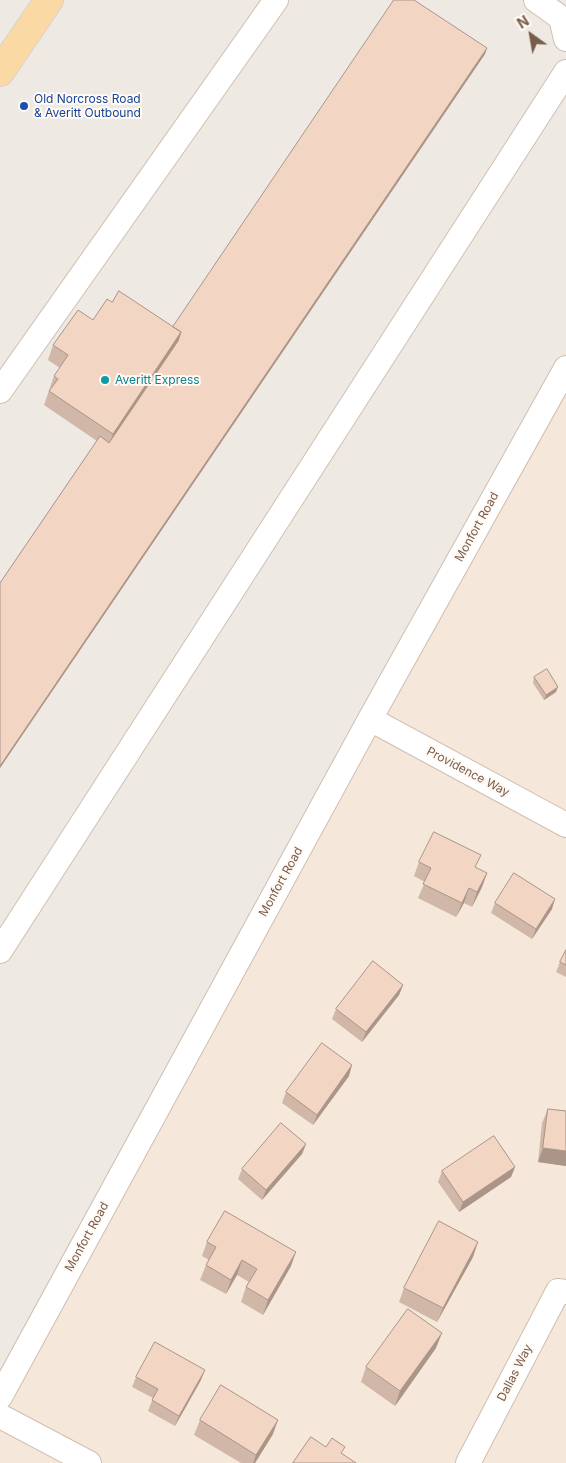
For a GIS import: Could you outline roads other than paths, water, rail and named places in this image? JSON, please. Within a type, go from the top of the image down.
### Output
[{"type":"main road","points":[[0,72],[49,0]]},
{"type":"street","points":[[0,391],[276,0]]},
{"type":"street","points":[[536,0],[561,18],[566,39]]},
{"type":"street","points":[[0,951],[566,72]]},
{"type":"street","name":"Monfort Road","points":[[0,1397],[370,719],[565,371]]},
{"type":"street","name":"Providence Way","points":[[370,719],[566,824]]},
{"type":"street","name":"Dallas Way","points":[[468,1463],[558,1290],[566,1292]]},
{"type":"street","points":[[0,1416],[89,1463]]},
{"type":"place","name":"Old Norcross Road & Averitt Outbound","points":[[24,106]]},
{"type":"place","name":"Averitt Express","points":[[105,380]]}]
